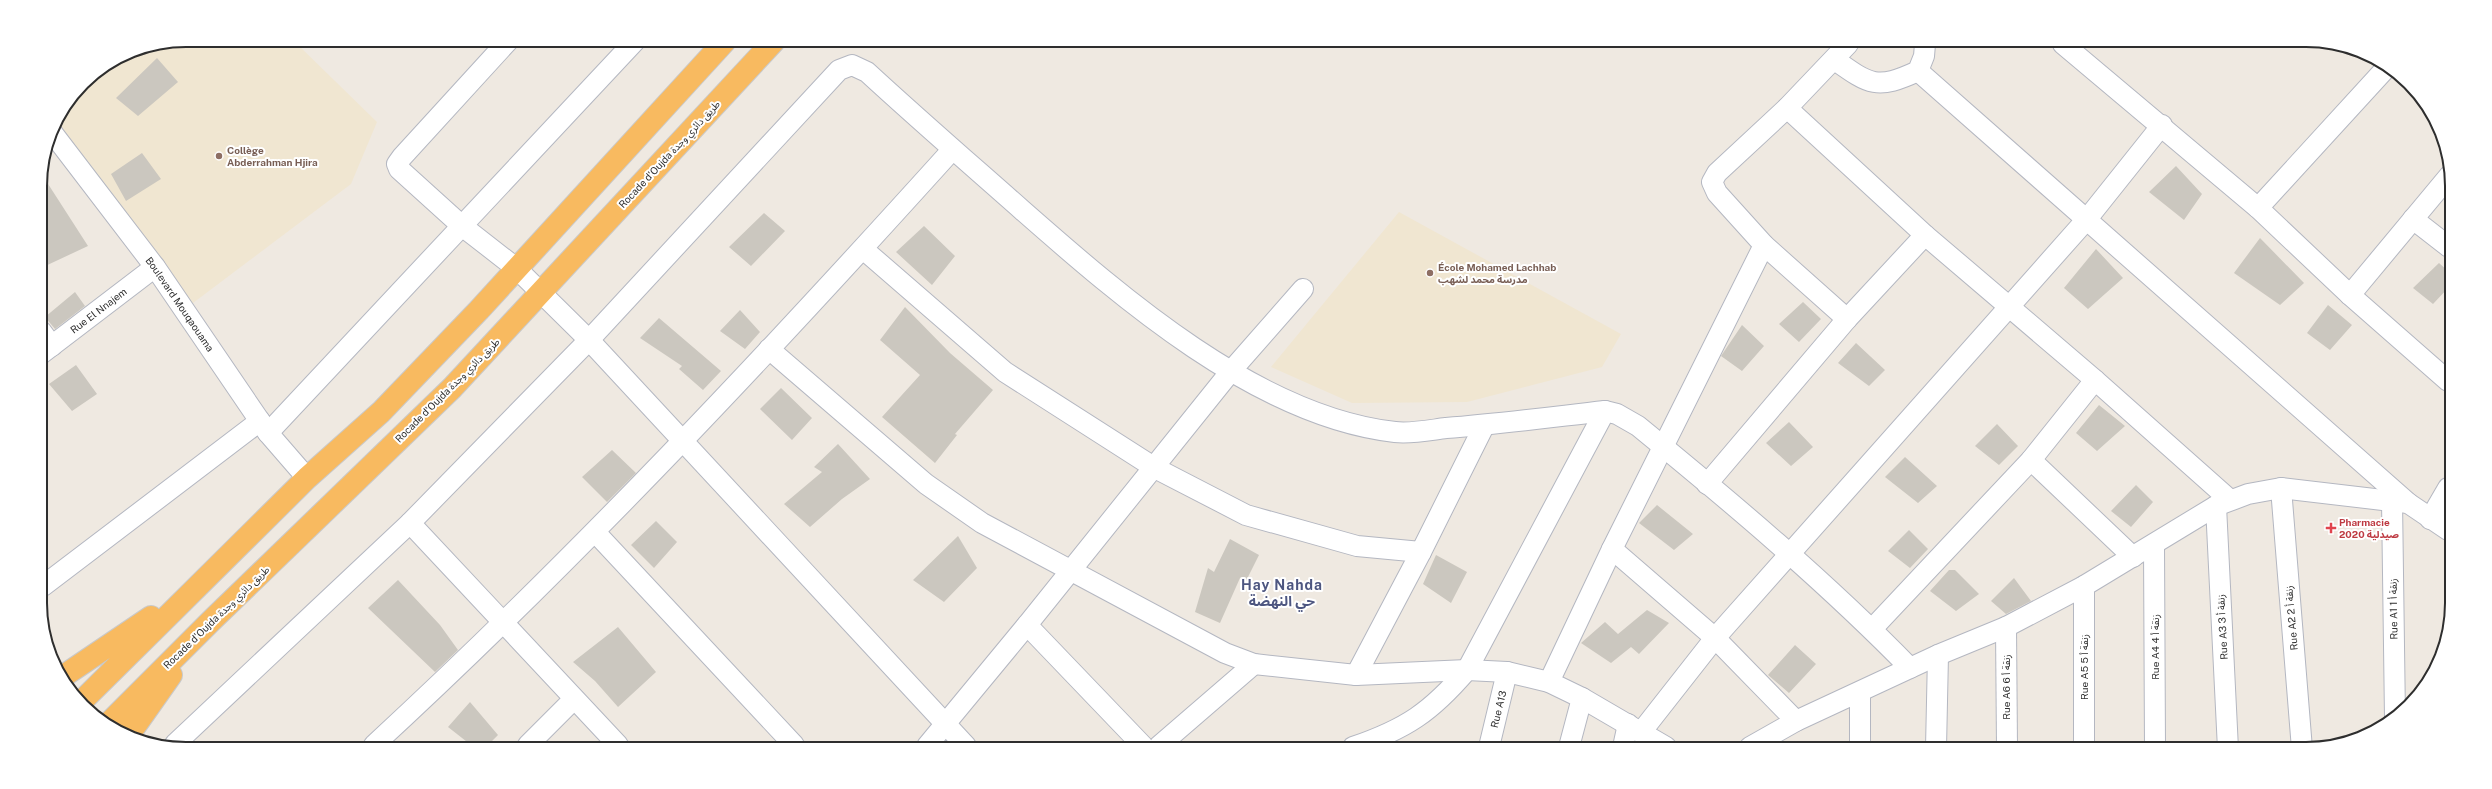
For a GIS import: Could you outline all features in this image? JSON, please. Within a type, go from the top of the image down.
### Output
[{"type":"highway","points":[[85,698],[192,590],[307,478],[381,412],[719,47]]},
{"type":"highway","name":"Rocade d'Oujda طريق دائري وجدة","points":[[112,720],[211,621],[452,388],[768,47]]},
{"type":"highway","points":[[67,674],[192,590]]},
{"type":"highway","points":[[132,731],[211,621]]},
{"type":"street","points":[[503,47],[397,164],[408,177],[462,226],[516,268],[589,340],[962,742]]},
{"type":"street","points":[[47,582],[264,427],[462,226],[630,47]]},
{"type":"street","points":[[1846,47],[1835,60],[1787,108],[1717,173],[1712,182],[1717,193],[1764,245],[1847,319]]},
{"type":"street","points":[[1835,60],[1864,80],[1882,84],[1896,81],[1918,71],[1924,56],[1925,47]]},
{"type":"street","points":[[2074,48],[2258,208],[2350,295],[2445,378]]},
{"type":"street","points":[[178,742],[410,523],[589,340],[839,70],[852,65],[867,72],[952,150],[1124,298],[1231,371],[1282,398],[1341,421],[1397,432],[1484,426],[1605,411],[1617,414],[1638,426],[1707,484],[1872,629],[1910,668]]},
{"type":"street","points":[[1918,71],[2087,219],[2400,502],[2445,528]]},
{"type":"street","points":[[2258,208],[2383,71]]},
{"type":"street","points":[[1787,108],[1925,235],[2095,380],[2223,503]]},
{"type":"street","points":[[1638,742],[1650,738],[1715,638],[1790,556],[2087,219],[2162,125]]},
{"type":"street","name":"Boulevard Mouqaouama","points":[[56,137],[155,267],[264,427],[307,478]]},
{"type":"street","points":[[377,742],[595,532],[683,441],[863,249],[952,150]]},
{"type":"street","points":[[2350,295],[2445,181]]},
{"type":"street","points":[[2413,219],[2445,244]]},
{"type":"street","points":[[1707,484],[1847,319],[1925,235]]},
{"type":"street","points":[[1549,682],[1612,549],[1764,245]]},
{"type":"street","points":[[863,249],[1005,372],[1154,468],[1246,515],[1357,546],[1421,552]]},
{"type":"street","name":"Rue El Nnajem","points":[[47,342],[155,267]]},
{"type":"street","points":[[930,742],[1027,626],[1231,371],[1303,288]]},
{"type":"street","points":[[769,349],[926,484],[982,523],[1202,642],[1254,664],[1356,675],[1467,670],[1507,672],[1549,682],[1582,698],[1650,738]]},
{"type":"street","points":[[1872,629],[2031,460],[2095,380]]},
{"type":"street","points":[[1388,741],[1429,709],[1467,670],[1605,411]]},
{"type":"street","points":[[1356,675],[1421,552],[1484,426]]},
{"type":"street","points":[[2031,460],[2133,557]]},
{"type":"street","points":[[1778,740],[1796,722],[1938,655],[2006,627],[2084,586],[2154,546],[2223,503],[2281,488],[2400,502]]},
{"type":"street","name":"Rue A2 زنقة أ 2","points":[[2281,488],[2301,742]]},
{"type":"street","points":[[2430,520],[2445,493]]},
{"type":"street","name":"Rue A1 زنقة أ 1","points":[[2395,710],[2400,502]]},
{"type":"street","name":"Rue A3 زنقة أ 3","points":[[2223,503],[2228,742]]},
{"type":"street","points":[[410,523],[502,623],[615,742]]},
{"type":"street","points":[[595,532],[790,742]]},
{"type":"street","name":"Rue A4 زنقة أ 4","points":[[2154,546],[2155,742]]},
{"type":"street","points":[[1612,549],[1715,638],[1796,722]]},
{"type":"street","name":"Rue A5 زنقة أ 5","points":[[2084,586],[2084,742]]},
{"type":"street","points":[[1027,626],[1139,742]]},
{"type":"street","name":"Rue A6 زنقة أ 6","points":[[2006,627],[2007,742]]},
{"type":"street","points":[[1936,742],[1938,655]]},
{"type":"street","points":[[1163,742],[1254,664]]},
{"type":"street","name":"Rue A13","points":[[1490,742],[1507,672]]},
{"type":"street","points":[[1860,693],[1860,742]]},
{"type":"street","points":[[1570,742],[1582,698]]},
{"type":"street","points":[[531,742],[574,699]]},
{"type":"shaded area","name":"Collège Abderrahman Hjira","points":[[177,47],[300,47],[377,122],[351,184],[189,306],[58,133],[70,109],[81,94],[94,81],[109,70],[133,58],[150,52]]},
{"type":"shaded area","name":"École Mohamed Lachhab مدرسة محمد لشهب","points":[[1399,212],[1621,334],[1602,367],[1467,402],[1352,403],[1271,367]]},
{"type":"building","points":[[157,58],[178,82],[138,116],[116,98]]},
{"type":"building","points":[[142,153],[161,179],[126,201],[111,174]]},
{"type":"building","points":[[2176,166],[2202,194],[2184,220],[2149,192]]},
{"type":"building","points":[[47,182],[88,246],[47,265]]},
{"type":"building","points":[[764,213],[785,231],[751,266],[729,247]]},
{"type":"building","points":[[924,226],[955,256],[932,285],[896,252]]},
{"type":"building","points":[[2260,238],[2304,283],[2280,305],[2234,273]]},
{"type":"building","points":[[2096,249],[2123,278],[2088,309],[2064,288]]},
{"type":"building","points":[[2439,263],[2445,268],[2445,291],[2433,304],[2413,288]]},
{"type":"building","points":[[75,292],[85,306],[55,329],[47,319],[47,315]]},
{"type":"building","points":[[1803,302],[1821,319],[1799,342],[1779,324]]},
{"type":"building","points":[[2328,305],[2352,325],[2330,350],[2307,333]]},
{"type":"building","points":[[905,307],[950,353],[993,390],[955,434],[957,435],[935,463],[882,417],[920,375],[880,340]]},
{"type":"building","points":[[740,310],[760,332],[745,349],[720,331]]},
{"type":"building","points":[[659,318],[721,371],[703,390],[679,369],[682,366],[640,338]]},
{"type":"building","points":[[1742,325],[1764,346],[1742,371],[1721,356]]},
{"type":"building","points":[[1856,343],[1885,370],[1869,386],[1838,363]]},
{"type":"building","points":[[76,365],[97,394],[72,411],[49,384]]},
{"type":"building","points":[[781,388],[812,418],[792,440],[760,409]]},
{"type":"building","points":[[2099,405],[2125,426],[2097,451],[2076,433]]},
{"type":"building","points":[[1789,422],[1813,447],[1791,466],[1766,443]]},
{"type":"building","points":[[1997,424],[2018,446],[1999,465],[1975,446]]},
{"type":"building","points":[[838,444],[870,479],[842,499],[810,527],[784,504],[822,472],[814,467]]},
{"type":"building","points":[[612,450],[636,473],[607,502],[582,477]]},
{"type":"building","points":[[1905,457],[1937,486],[1918,503],[1885,477]]},
{"type":"building","points":[[2136,485],[2153,502],[2131,527],[2111,511]]},
{"type":"building","points":[[1657,505],[1693,534],[1674,550],[1639,523]]},
{"type":"building","points":[[656,521],[677,542],[654,568],[631,545]]},
{"type":"building","points":[[1909,530],[1928,549],[1910,568],[1888,551]]},
{"type":"building","points":[[958,536],[977,568],[944,602],[913,580]]},
{"type":"building","points":[[1230,539],[1259,555],[1246,581],[1240,578],[1220,623],[1195,612],[1208,568],[1214,572]]},
{"type":"building","points":[[1436,555],[1467,572],[1451,603],[1423,584]]},
{"type":"building","points":[[1949,570],[1955,570],[1979,594],[1956,611],[1930,591]]},
{"type":"building","points":[[2014,578],[2031,601],[2006,614],[1991,601]]},
{"type":"building","points":[[398,580],[440,625],[458,650],[435,672],[368,608]]},
{"type":"building","points":[[1647,610],[1669,623],[1639,654],[1631,647],[1611,663],[1581,643],[1605,622],[1618,634]]},
{"type":"building","points":[[618,627],[656,672],[618,707],[595,681],[573,662]]},
{"type":"building","points":[[1795,645],[1816,664],[1789,693],[1768,675]]},
{"type":"building","points":[[470,702],[498,735],[491,742],[467,742],[448,727]]},
{"type":"place","name":"Collège Abderrahman Hjira","points":[[219,156]]},
{"type":"place","name":"École Mohamed Lachhab مدرسة محمد لشهب","points":[[1430,273]]},
{"type":"place","name":"Pharmacie 2020 صيدلية","points":[[2331,528]]},
{"type":"district","name":"Hay Nahda حي النهضة","points":[[1282,594]]}]
